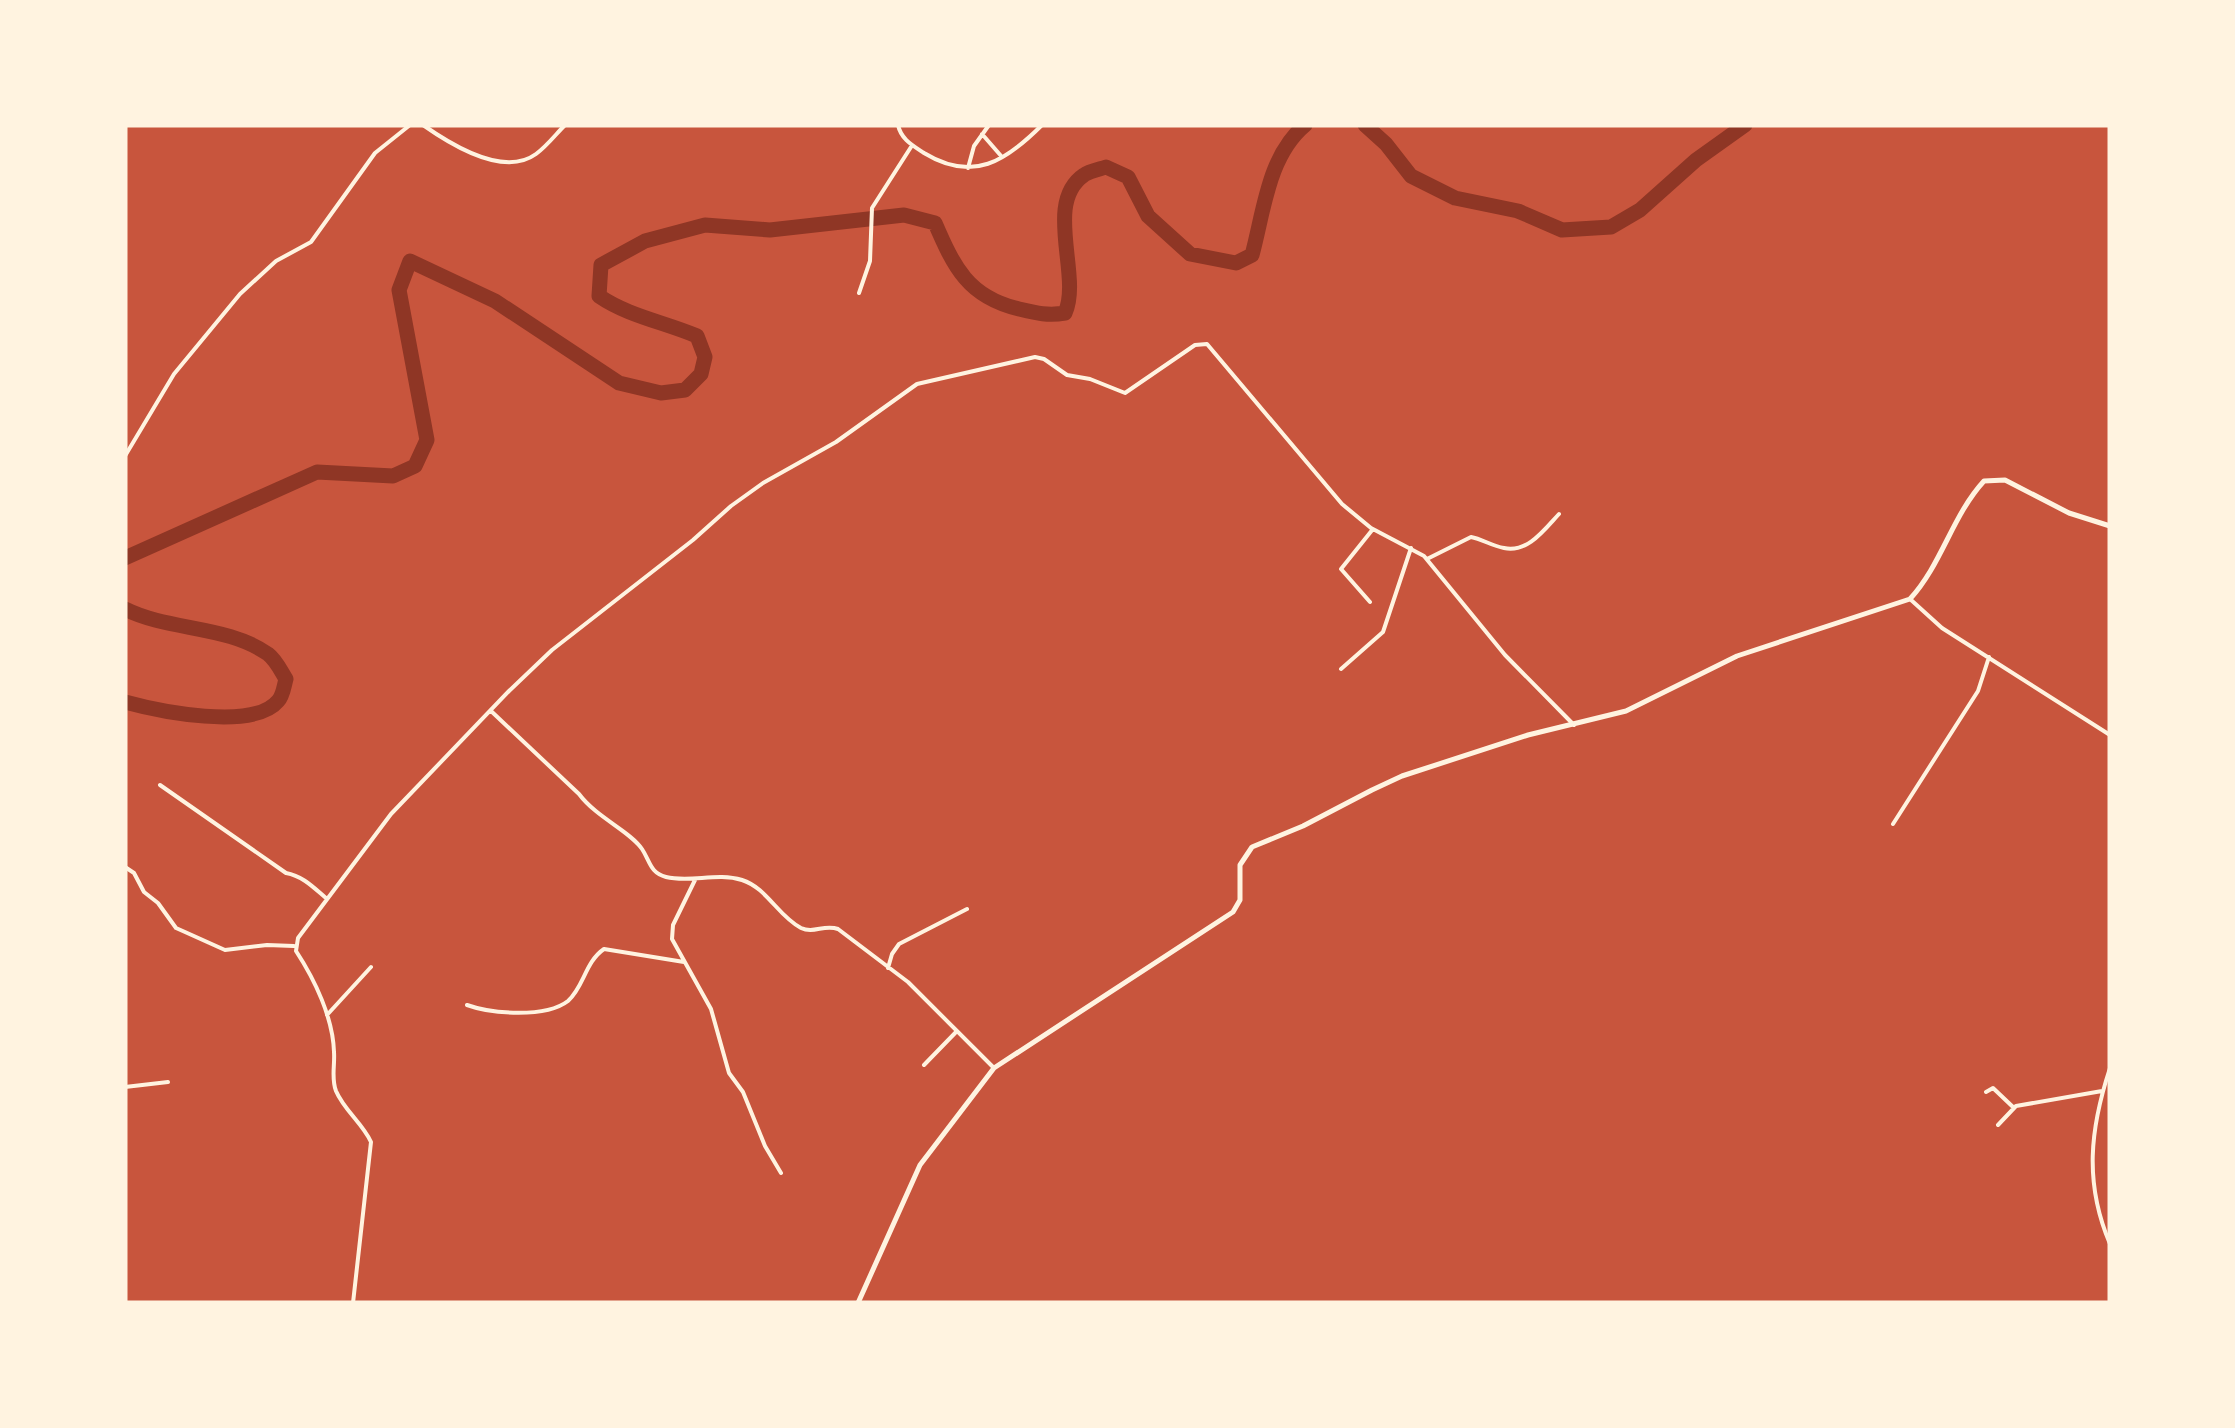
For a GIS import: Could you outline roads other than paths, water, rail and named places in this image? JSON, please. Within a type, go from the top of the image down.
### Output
[{"type":"street","points":[[125,456],[162,397],[240,294],[276,261],[311,242],[374,153],[410,125]]},
{"type":"street","points":[[424,125],[449,144],[471,154],[505,161],[536,154],[565,125]]},
{"type":"street","points":[[898,125],[912,145],[935,160],[968,168],[1002,158],[1042,125]]},
{"type":"street","points":[[968,168],[972,149],[988,125]]},
{"type":"street","points":[[982,134],[1002,158]]},
{"type":"street","points":[[859,293],[870,262],[871,216],[880,193],[912,145]]},
{"type":"street","points":[[295,946],[390,814],[552,650],[763,484],[836,442],[917,384],[1028,358],[1044,359],[1066,375],[1090,379],[1125,393],[1195,345],[1207,344],[1342,504],[1373,529],[1425,558],[1506,655],[1574,725]]},
{"type":"street","points":[[858,1303],[920,1165],[994,1068],[1234,912],[1240,900],[1240,865],[1252,847],[1402,776],[1528,735],[1626,712],[1737,656],[1910,599],[1925,583],[1961,511],[1984,481],[2005,480],[2068,513],[2110,526]]},
{"type":"street","points":[[1425,558],[1471,537],[1502,548],[1520,549],[1560,514]]},
{"type":"street","points":[[1370,602],[1340,569],[1373,529]]},
{"type":"street","points":[[1341,669],[1383,632],[1414,550]]},
{"type":"street","points":[[1910,599],[1942,628],[2110,735]]},
{"type":"street","points":[[1893,824],[1978,691],[1989,657]]},
{"type":"street","points":[[491,710],[579,794],[590,810],[635,842],[657,874],[724,876],[750,883],[802,928],[816,930],[827,926],[838,930],[908,982],[994,1068]]},
{"type":"street","points":[[160,785],[286,873],[311,885],[327,900]]},
{"type":"street","points":[[125,867],[134,873],[144,892],[158,902],[176,928],[225,950],[295,946]]},
{"type":"street","points":[[696,878],[672,940],[711,1009],[729,1073],[743,1092],[765,1146],[781,1173]]},
{"type":"street","points":[[888,968],[900,944],[966,908]]},
{"type":"street","points":[[295,946],[317,987],[326,1016],[334,1050],[337,1094],[372,1142],[354,1303]]},
{"type":"street","points":[[468,1005],[493,1013],[563,1003],[571,997],[592,959],[604,949],[684,962]]},
{"type":"street","points":[[326,1016],[371,967]]},
{"type":"street","points":[[924,1065],[957,1031]]},
{"type":"street","points":[[2110,1068],[2095,1127],[2092,1186],[2110,1244]]},
{"type":"street","points":[[125,1087],[168,1082]]},
{"type":"street","points":[[1986,1092],[1996,1090],[2014,1107]]},
{"type":"street","points":[[1998,1125],[2014,1107],[2102,1091]]},
{"type":"waterway","points":[[125,558],[317,472],[393,476],[415,466],[427,440],[399,290],[410,261],[495,301],[619,383],[661,393],[685,390],[701,374],[705,357],[697,336],[634,314],[599,296],[601,265],[645,241],[705,225],[770,230],[904,215],[935,223],[956,266],[987,297],[1031,312],[1065,313],[1069,298],[1066,203],[1072,187],[1084,175],[1106,167],[1128,177],[1148,216],[1190,254],[1236,263],[1252,255],[1275,168],[1305,125]]},
{"type":"waterway","points":[[1365,125],[1411,176],[1455,198],[1518,211],[1562,230],[1611,227],[1640,210],[1696,160],[1745,125]]},
{"type":"waterway","points":[[125,609],[252,645],[271,656],[286,679],[278,701],[266,710],[248,715],[205,716],[125,702]]}]
